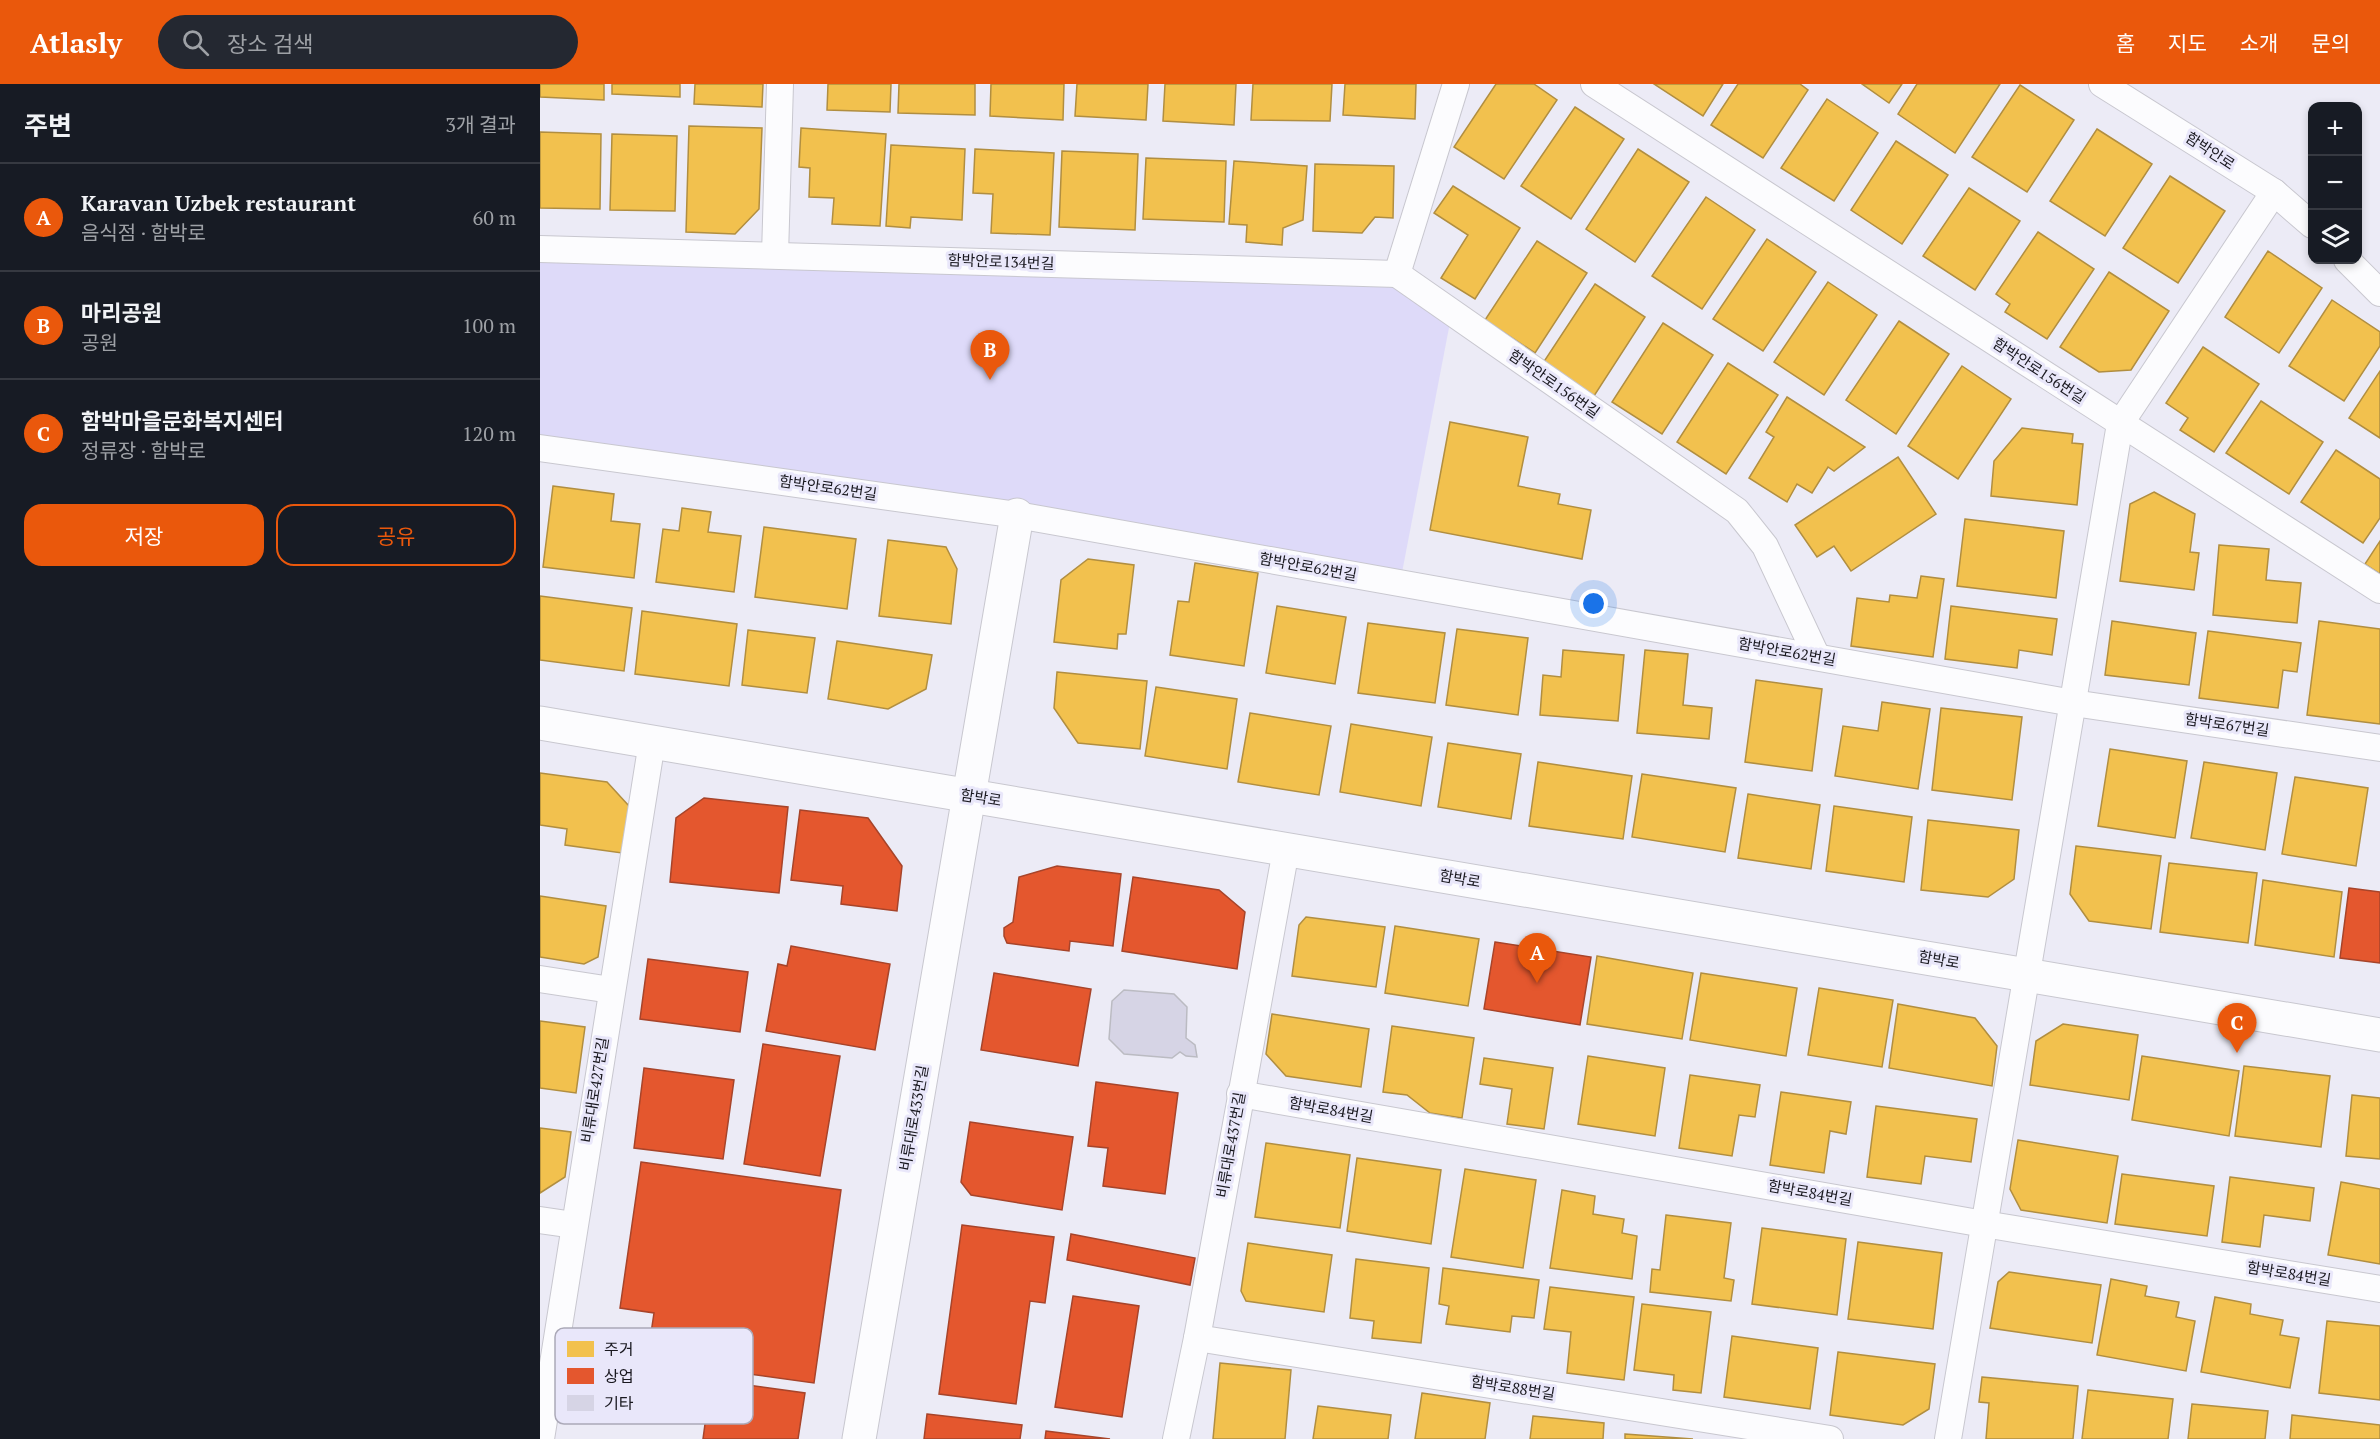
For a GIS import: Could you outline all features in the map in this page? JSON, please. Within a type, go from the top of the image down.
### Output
[{"type":"street","name":"비류대로433번길","points":[[859,1439],[1017,515]]},
{"type":"street","name":"함박로","points":[[540,723],[2380,1035]]},
{"type":"lane","points":[[540,249],[775,255],[780,84]]},
{"type":"lane","points":[[1397,274],[1456,84]]},
{"type":"lane","name":"함박안로156번길","points":[[1594,84],[2120,424]]},
{"type":"lane","name":"함박안로","points":[[2102,84],[2274,192],[2308,221]]},
{"type":"lane","points":[[1947,1439],[2120,424],[2274,192]]},
{"type":"lane","name":"함박안로134번길","points":[[775,255],[1397,274]]},
{"type":"lane","points":[[2351,264],[2380,292]]},
{"type":"lane","name":"함박안로156번길","points":[[1397,274],[1737,511],[1765,546],[1817,657]]},
{"type":"lane","points":[[2120,424],[2380,590]]},
{"type":"lane","name":"함박안로62번길","points":[[540,448],[1017,515],[2073,703]]},
{"type":"lane","name":"함박로67번길","points":[[2073,703],[2380,748]]},
{"type":"lane","name":"비류대로427번길","points":[[558,1328],[652,742]]},
{"type":"lane","name":"비류대로437번길","points":[[1176,1439],[1197,1338],[1286,850]]},
{"type":"lane","points":[[540,979],[611,990]]},
{"type":"lane","name":"함박로84번길","points":[[1240,1094],[1984,1224],[2380,1289]]},
{"type":"lane","points":[[540,1220],[574,1225]]},
{"type":"lane","name":"함박로88번길","points":[[1197,1338],[1830,1439]]},
{"type":"lane","name":"비류대로427번길","points":[[541,1439],[555,1348]]},
{"type":"shaded area","points":[[540,249],[1397,274],[1452,312],[1400,583],[540,448]]},
{"type":"building: 주거","points":[[540,84],[604,84],[604,100],[540,97]]},
{"type":"building: 주거","points":[[612,84],[680,84],[680,97],[612,94]]},
{"type":"building: 주거","points":[[695,84],[763,84],[762,107],[694,104]]},
{"type":"building: 주거","points":[[828,84],[891,84],[890,112],[827,110]]},
{"type":"building: 주거","points":[[899,84],[975,84],[975,115],[898,113]]},
{"type":"building: 주거","points":[[991,84],[1064,84],[1063,120],[990,116]]},
{"type":"building: 주거","points":[[1077,84],[1148,84],[1146,120],[1075,116]]},
{"type":"building: 주거","points":[[1165,84],[1236,84],[1234,125],[1163,121]]},
{"type":"building: 주거","points":[[1253,84],[1332,84],[1330,121],[1251,120]]},
{"type":"building: 주거","points":[[1345,84],[1416,84],[1415,119],[1343,115]]},
{"type":"building: 주거","points":[[1496,84],[1534,84],[1557,100],[1504,179],[1454,147]]},
{"type":"building: 주거","points":[[1654,84],[1723,84],[1703,116]]},
{"type":"building: 주거","points":[[1738,84],[1800,84],[1808,90],[1763,158],[1711,125]]},
{"type":"building: 주거","points":[[1862,84],[1902,84],[1889,103]]},
{"type":"building: 주거","points":[[1917,84],[2000,84],[1955,153],[1898,114]]},
{"type":"building: 주거","points":[[2020,85],[2074,120],[2027,192],[1972,157]]},
{"type":"building: 주거","points":[[1827,99],[1878,133],[1834,201],[1781,168]]},
{"type":"building: 주거","points":[[1575,107],[1624,139],[1571,219],[1521,186]]},
{"type":"building: 주거","points":[[689,126],[762,128],[759,209],[735,234],[686,232]]},
{"type":"building: 주거","points":[[801,128],[886,134],[880,226],[832,224],[834,198],[809,197],[810,168],[799,167]]},
{"type":"building: 주거","points":[[2097,129],[2152,164],[2105,236],[2050,201]]},
{"type":"building: 주거","points":[[540,132],[601,134],[600,209],[540,208]]},
{"type":"building: 주거","points":[[612,134],[677,136],[675,211],[610,210]]},
{"type":"building: 주거","points":[[1896,141],[1948,175],[1902,244],[1851,210]]},
{"type":"building: 주거","points":[[891,145],[965,149],[962,220],[911,217],[910,228],[886,226]]},
{"type":"building: 주거","points":[[975,149],[1054,153],[1050,235],[991,233],[993,194],[973,193]]},
{"type":"building: 주거","points":[[1638,149],[1689,182],[1635,262],[1586,229]]},
{"type":"building: 주거","points":[[1062,151],[1138,154],[1135,230],[1059,227]]},
{"type":"building: 주거","points":[[1146,158],[1226,161],[1224,222],[1143,219]]},
{"type":"building: 주거","points":[[1234,161],[1307,166],[1303,220],[1283,228],[1282,245],[1246,242],[1247,225],[1229,224]]},
{"type":"building: 주거","points":[[1315,164],[1394,166],[1393,218],[1375,217],[1362,233],[1313,231]]},
{"type":"building: 주거","points":[[2170,176],[2225,211],[2178,283],[2123,248]]},
{"type":"building: 주거","points":[[1453,186],[1520,228],[1475,299],[1441,278],[1468,235],[1434,213]]},
{"type":"building: 주거","points":[[1969,188],[2020,221],[1975,290],[1923,256]]},
{"type":"building: 주거","points":[[1706,197],[1755,230],[1702,309],[1652,276]]},
{"type":"building: 주거","points":[[2038,232],[2094,269],[2047,339],[2005,312],[2010,304],[1996,294]]},
{"type":"building: 주거","points":[[1767,239],[1816,272],[1763,351],[1713,319]]},
{"type":"building: 주거","points":[[1537,241],[1587,273],[1535,353],[1485,320]]},
{"type":"building: 주거","points":[[2268,251],[2322,288],[2279,353],[2225,317]]},
{"type":"building: 주거","points":[[2109,272],[2169,311],[2131,370],[2099,372],[2060,347]]},
{"type":"building: 주거","points":[[1828,282],[1877,315],[1824,395],[1774,362]]},
{"type":"building: 주거","points":[[1595,284],[1645,317],[1594,396],[1543,363]]},
{"type":"building: 주거","points":[[2332,300],[2380,332],[2380,346],[2344,401],[2289,366]]},
{"type":"building: 주거","points":[[1899,321],[1949,354],[1896,434],[1846,400]]},
{"type":"building: 주거","points":[[1663,323],[1713,355],[1662,434],[1612,402]]},
{"type":"building: 주거","points":[[2203,347],[2259,384],[2214,452],[2180,430],[2188,418],[2166,403]]},
{"type":"building: 주거","points":[[1728,363],[1778,395],[1726,474],[1677,442]]},
{"type":"building: 주거","points":[[1962,366],[2011,399],[1958,479],[1908,446]]},
{"type":"building: 주거","points":[[2380,371],[2380,438],[2349,418]]},
{"type":"building: 주거","points":[[1787,397],[1865,447],[1834,471],[1828,467],[1812,493],[1797,484],[1787,502],[1749,478],[1774,437],[1766,432]]},
{"type":"building: 주거","points":[[2261,401],[2323,442],[2289,494],[2226,453]]},
{"type":"building: 주거","points":[[1450,422],[1528,437],[1518,486],[1560,494],[1558,504],[1591,510],[1582,559],[1430,530]]},
{"type":"building: 주거","points":[[2022,428],[2073,434],[2072,443],[2083,444],[2077,505],[1991,496],[1994,461]]},
{"type":"building: 주거","points":[[2336,450],[2380,479],[2380,518],[2363,543],[2301,502]]},
{"type":"building: 주거","points":[[1898,457],[1936,514],[1851,571],[1834,546],[1817,557],[1795,525]]},
{"type":"building: 주거","points":[[553,486],[614,494],[611,521],[640,524],[634,578],[543,567]]},
{"type":"building: 주거","points":[[2154,492],[2195,514],[2190,552],[2199,553],[2194,590],[2120,581],[2130,504]]},
{"type":"building: 주거","points":[[682,508],[711,512],[708,532],[741,536],[734,592],[656,582],[663,529],[679,531]]},
{"type":"building: 주거","points":[[1965,519],[2064,531],[2056,598],[1957,586]]},
{"type":"building: 주거","points":[[764,527],[856,539],[847,609],[755,597]]},
{"type":"building: 주거","points":[[888,540],[946,547],[957,569],[951,624],[879,616]]},
{"type":"building: 주거","points":[[2380,541],[2380,574],[2365,564]]},
{"type":"building: 주거","points":[[2219,545],[2269,549],[2266,580],[2301,583],[2297,623],[2213,615]]},
{"type":"building: 주거","points":[[1088,559],[1134,565],[1126,634],[1118,634],[1117,649],[1054,642],[1061,580]]},
{"type":"building: 주거","points":[[1195,563],[1258,573],[1244,666],[1170,655],[1178,601],[1189,602]]},
{"type":"building: 주거","points":[[1921,576],[1944,579],[1933,657],[1851,646],[1857,598],[1889,602],[1890,595],[1917,598]]},
{"type":"building: 주거","points":[[540,596],[632,608],[624,671],[540,660]]},
{"type":"building: 주거","points":[[1277,606],[1346,617],[1335,684],[1266,673]]},
{"type":"building: 주거","points":[[1951,606],[2057,619],[2052,655],[2019,650],[2017,668],[1945,659]]},
{"type":"building: 주거","points":[[642,611],[737,624],[729,686],[635,674]]},
{"type":"building: 주거","points":[[2112,621],[2196,633],[2189,685],[2105,675]]},
{"type":"building: 주거","points":[[2319,621],[2380,629],[2380,724],[2307,715]]},
{"type":"building: 주거","points":[[1368,623],[1445,633],[1435,703],[1358,693]]},
{"type":"building: 주거","points":[[1457,629],[1528,638],[1518,715],[1446,705]]},
{"type":"building: 주거","points":[[748,630],[815,638],[807,693],[742,685]]},
{"type":"building: 주거","points":[[2208,631],[2301,643],[2297,672],[2283,670],[2278,708],[2199,698]]},
{"type":"building: 주거","points":[[837,641],[932,655],[926,689],[888,709],[828,699]]},
{"type":"building: 주거","points":[[1563,650],[1624,655],[1618,721],[1540,715],[1543,675],[1561,677]]},
{"type":"building: 주거","points":[[1645,650],[1688,654],[1683,705],[1712,708],[1709,739],[1637,733]]},
{"type":"building: 주거","points":[[1057,672],[1147,681],[1140,749],[1078,743],[1054,708]]},
{"type":"building: 주거","points":[[1756,680],[1822,689],[1812,771],[1745,762]]},
{"type":"building: 주거","points":[[1156,687],[1237,699],[1227,769],[1145,756]]},
{"type":"building: 주거","points":[[1882,702],[1930,709],[1918,789],[1835,776],[1843,726],[1878,731]]},
{"type":"building: 주거","points":[[1941,708],[2022,717],[2012,800],[1932,790]]},
{"type":"building: 주거","points":[[1250,713],[1331,726],[1319,795],[1238,782]]},
{"type":"building: 주거","points":[[1351,724],[1432,737],[1421,806],[1340,792]]},
{"type":"building: 주거","points":[[1448,743],[1521,754],[1511,819],[1438,807]]},
{"type":"building: 주거","points":[[2110,749],[2187,761],[2175,838],[2098,826]]},
{"type":"building: 주거","points":[[1538,762],[1632,776],[1623,839],[1529,826]]},
{"type":"building: 주거","points":[[2204,762],[2277,773],[2265,850],[2191,838]]},
{"type":"building: 주거","points":[[540,773],[607,782],[629,806],[622,853],[565,845],[567,829],[540,825]]},
{"type":"building: 주거","points":[[1642,774],[1736,788],[1725,852],[1632,837]]},
{"type":"building: 주거","points":[[2295,777],[2368,788],[2356,866],[2282,854]]},
{"type":"building: 주거","points":[[1748,794],[1820,805],[1811,869],[1738,858]]},
{"type":"building: 주거","points":[[1834,806],[1912,817],[1904,882],[1826,871]]},
{"type":"building: 주거","points":[[1928,820],[2019,830],[2014,879],[1988,897],[1921,890]]},
{"type":"building: 주거","points":[[2076,846],[2161,856],[2151,929],[2089,921],[2070,894]]},
{"type":"building: 주거","points":[[2169,863],[2257,873],[2248,943],[2160,932]]},
{"type":"building: 주거","points":[[2263,880],[2342,892],[2334,957],[2255,945]]},
{"type":"building: 주거","points":[[540,896],[606,906],[598,957],[584,964],[540,957]]},
{"type":"building: 주거","points":[[1306,917],[1385,927],[1376,987],[1292,976],[1299,925]]},
{"type":"building: 주거","points":[[1395,926],[1479,939],[1468,1006],[1385,993]]},
{"type":"building: 주거","points":[[1597,956],[1693,973],[1682,1039],[1587,1024]]},
{"type":"building: 주거","points":[[1701,973],[1797,988],[1786,1056],[1690,1040]]},
{"type":"building: 주거","points":[[1819,988],[1893,1000],[1882,1067],[1808,1055]]},
{"type":"building: 주거","points":[[1898,1004],[1975,1018],[1997,1046],[1992,1086],[1889,1068]]},
{"type":"building: 주거","points":[[1272,1014],[1369,1029],[1361,1087],[1286,1076],[1266,1054]]},
{"type":"building: 주거","points":[[540,1021],[585,1027],[576,1093],[540,1088]]},
{"type":"building: 주거","points":[[2063,1024],[2138,1035],[2129,1100],[2030,1085],[2036,1041]]},
{"type":"building: 주거","points":[[1392,1026],[1474,1038],[1462,1118],[1430,1113],[1407,1095],[1383,1092]]},
{"type":"building: 주거","points":[[1588,1056],[1665,1068],[1655,1136],[1578,1124]]},
{"type":"building: 주거","points":[[2142,1056],[2239,1071],[2229,1136],[2132,1120]]},
{"type":"building: 주거","points":[[1484,1058],[1553,1068],[1544,1129],[1507,1124],[1512,1089],[1480,1084]]},
{"type":"building: 주거","points":[[2244,1066],[2330,1076],[2321,1147],[2235,1136]]},
{"type":"building: 주거","points":[[1690,1075],[1760,1085],[1755,1117],[1739,1115],[1732,1156],[1679,1148]]},
{"type":"building: 주거","points":[[1781,1092],[1851,1102],[1846,1134],[1830,1131],[1824,1173],[1770,1165]]},
{"type":"building: 주거","points":[[2352,1095],[2380,1098],[2380,1159],[2346,1156]]},
{"type":"building: 주거","points":[[1876,1106],[1977,1119],[1971,1162],[1925,1156],[1921,1184],[1867,1177]]},
{"type":"building: 주거","points":[[540,1128],[571,1132],[565,1177],[540,1193]]},
{"type":"building: 주거","points":[[2018,1140],[2118,1156],[2107,1223],[2021,1210],[2010,1189]]},
{"type":"building: 주거","points":[[1266,1143],[1350,1155],[1340,1228],[1255,1217]]},
{"type":"building: 주거","points":[[1357,1158],[1441,1170],[1431,1244],[1347,1231]]},
{"type":"building: 주거","points":[[1465,1169],[1536,1180],[1523,1268],[1451,1257]]},
{"type":"building: 주거","points":[[2122,1174],[2214,1186],[2207,1236],[2115,1224]]},
{"type":"building: 주거","points":[[2230,1177],[2314,1188],[2310,1221],[2264,1215],[2260,1247],[2222,1242]]},
{"type":"building: 주거","points":[[2341,1182],[2380,1189],[2380,1264],[2328,1255]]},
{"type":"building: 주거","points":[[1562,1190],[1595,1196],[1593,1214],[1624,1219],[1622,1233],[1637,1236],[1632,1279],[1550,1268]]},
{"type":"building: 주거","points":[[1666,1215],[1731,1223],[1724,1278],[1734,1280],[1731,1301],[1650,1292],[1652,1269],[1660,1270]]},
{"type":"building: 주거","points":[[1762,1228],[1846,1239],[1837,1315],[1752,1304]]},
{"type":"building: 주거","points":[[1858,1242],[1942,1253],[1933,1329],[1848,1319]]},
{"type":"building: 주거","points":[[1248,1243],[1332,1255],[1324,1312],[1246,1301],[1241,1291]]},
{"type":"building: 주거","points":[[1356,1259],[1429,1268],[1421,1343],[1372,1338],[1374,1321],[1350,1318]]},
{"type":"building: 주거","points":[[1443,1268],[1539,1280],[1534,1318],[1512,1316],[1510,1332],[1446,1324],[1449,1306],[1439,1304]]},
{"type":"building: 주거","points":[[2009,1272],[2101,1285],[2092,1343],[1990,1328],[1998,1282]]},
{"type":"building: 주거","points":[[2111,1279],[2147,1286],[2145,1296],[2179,1302],[2176,1317],[2195,1321],[2186,1371],[2097,1355]]},
{"type":"building: 주거","points":[[1550,1287],[1634,1297],[1624,1380],[1567,1373],[1571,1332],[1544,1329]]},
{"type":"building: 주거","points":[[2215,1297],[2251,1304],[2250,1314],[2283,1320],[2280,1335],[2299,1338],[2290,1388],[2201,1372]]},
{"type":"building: 주거","points":[[1642,1304],[1711,1312],[1701,1393],[1673,1390],[1674,1375],[1634,1370]]},
{"type":"building: 주거","points":[[2327,1321],[2380,1326],[2380,1400],[2319,1393]]},
{"type":"building: 주거","points":[[1732,1336],[1818,1348],[1810,1409],[1724,1397]]},
{"type":"building: 주거","points":[[1838,1352],[1935,1364],[1929,1409],[1903,1425],[1830,1415]]},
{"type":"building: 주거","points":[[1220,1363],[1291,1370],[1285,1439],[1213,1439]]},
{"type":"building: 주거","points":[[1982,1377],[2078,1386],[2073,1439],[1986,1439],[1989,1403],[1979,1402]]},
{"type":"building: 주거","points":[[2088,1390],[2173,1399],[2168,1439],[2082,1439]]},
{"type":"building: 주거","points":[[1422,1393],[1490,1403],[1485,1439],[1415,1439]]},
{"type":"building: 주거","points":[[2192,1404],[2268,1411],[2265,1439],[2188,1439]]},
{"type":"building: 주거","points":[[1318,1406],[1391,1415],[1388,1439],[1313,1439]]},
{"type":"building: 주거","points":[[2292,1415],[2380,1425],[2380,1439],[2290,1439]]},
{"type":"building: 주거","points":[[1533,1416],[1604,1423],[1603,1439],[1530,1439]]},
{"type":"building: 주거","points":[[1625,1434],[1693,1439],[1625,1439]]},
{"type":"building: 상업","points":[[704,798],[788,807],[779,893],[670,882],[676,818]]},
{"type":"building: 상업","points":[[800,810],[868,818],[902,866],[897,911],[841,904],[843,886],[791,880]]},
{"type":"building: 상업","points":[[1057,866],[1121,874],[1113,946],[1070,941],[1069,951],[1007,943],[1004,928],[1013,922],[1019,877]]},
{"type":"building: 상업","points":[[1133,877],[1219,890],[1245,912],[1237,969],[1122,951]]},
{"type":"building: 상업","points":[[2349,888],[2380,892],[2380,963],[2340,958]]},
{"type":"building: 상업","points":[[1495,942],[1591,957],[1580,1025],[1484,1009]]},
{"type":"building: 상업","points":[[791,946],[890,964],[875,1050],[766,1031],[778,964],[787,966]]},
{"type":"building: 상업","points":[[648,959],[748,972],[740,1032],[640,1019]]},
{"type":"building: 상업","points":[[994,973],[1091,989],[1078,1066],[981,1050]]},
{"type":"building: 상업","points":[[763,1044],[840,1056],[820,1176],[744,1164]]},
{"type":"building: 상업","points":[[644,1068],[734,1080],[723,1159],[634,1148]]},
{"type":"building: 상업","points":[[1096,1082],[1178,1093],[1165,1194],[1103,1186],[1108,1148],[1088,1146]]},
{"type":"building: 상업","points":[[970,1122],[1073,1137],[1062,1210],[971,1195],[961,1182]]},
{"type":"building: 상업","points":[[641,1162],[841,1190],[814,1383],[753,1375],[753,1328],[652,1328],[654,1313],[620,1308]]},
{"type":"building: 상업","points":[[962,1225],[1054,1237],[1045,1303],[1030,1301],[1016,1404],[939,1394]]},
{"type":"building: 상업","points":[[1071,1234],[1195,1258],[1190,1285],[1067,1260]]},
{"type":"building: 상업","points":[[1073,1296],[1139,1306],[1122,1417],[1055,1407]]},
{"type":"building: 상업","points":[[753,1386],[805,1393],[798,1439],[703,1439],[705,1424],[753,1424]]},
{"type":"building: 상업","points":[[927,1414],[1022,1425],[1020,1439],[924,1439]]},
{"type":"building: 상업","points":[[1046,1431],[1110,1439],[1045,1439]]},
{"type":"building: 기타","points":[[1124,990],[1174,994],[1187,1007],[1186,1038],[1195,1045],[1197,1057],[1186,1056],[1180,1052],[1172,1058],[1124,1054],[1109,1039],[1112,1001]]},
{"type":"place","name":"마리공원","points":[[990,380]]},
{"type":"place","name":"Karavan Uzbek restaurant","points":[[1537,983]]},
{"type":"place","name":"함박마을문화복지센터","points":[[2237,1053]]}]
